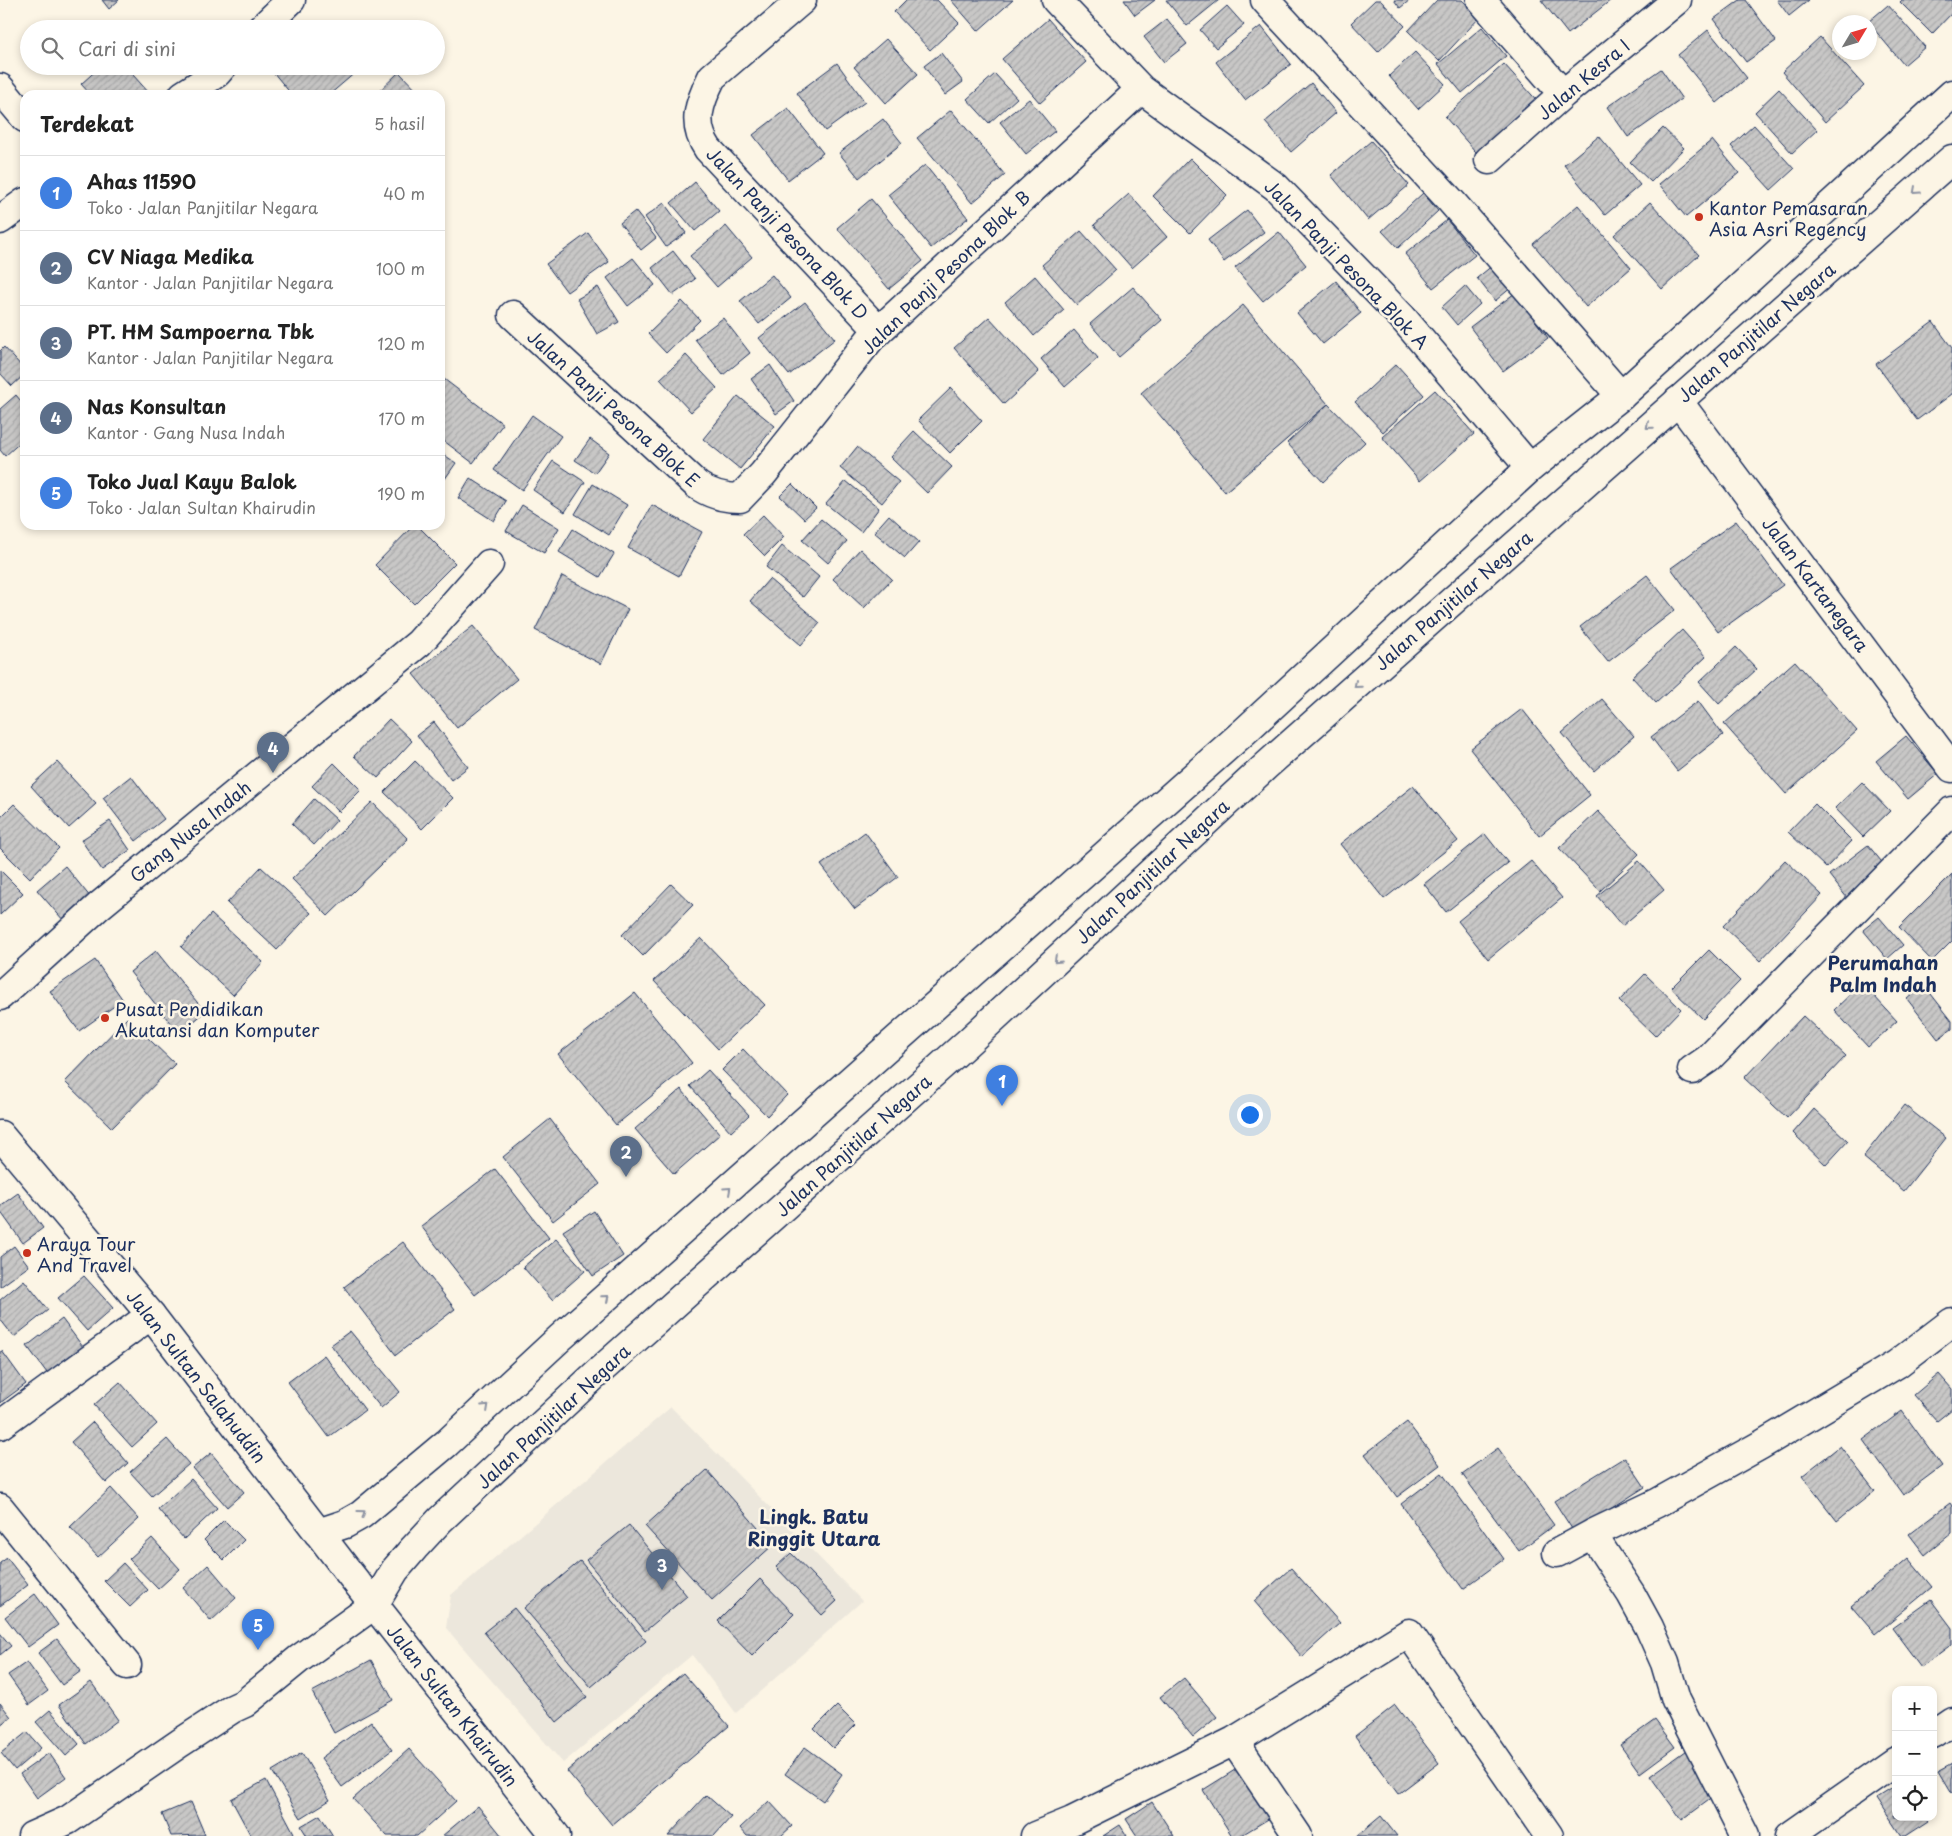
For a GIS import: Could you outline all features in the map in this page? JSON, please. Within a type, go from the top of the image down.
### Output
[{"type":"street","points":[[271,20],[291,0]]},
{"type":"street","name":"Jalan Panji Pesona Blok D","points":[[802,0],[719,70],[708,86],[697,118],[698,127],[708,149],[879,331]]},
{"type":"street","name":"Jalan Panji Pesona Blok A","points":[[1056,0],[1140,89],[1276,187],[1402,317],[1530,468]]},
{"type":"street","points":[[1265,0],[1444,194],[1621,396]]},
{"type":"street","points":[[1481,0],[1564,94]]},
{"type":"street","name":"Jalan Kesra I","points":[[1489,160],[1564,94],[1677,0]]},
{"type":"street","points":[[190,90],[214,75]]},
{"type":"street","points":[[0,88],[20,112]]},
{"type":"street","name":"Jalan Panji Pesona Blok B","points":[[746,493],[879,331],[1140,89]]},
{"type":"street","points":[[318,1533],[345,1524],[361,1515],[440,1450],[560,1338],[1245,732],[1530,468],[1621,396],[1952,94]]},
{"type":"street","name":"Jalan Panjitilar Negara","points":[[374,1605],[395,1570],[440,1520],[594,1376],[960,1050],[1266,765],[1952,159]]},
{"type":"street","points":[[0,220],[20,206]]},
{"type":"street","name":"Jalan Panji Pesona Blok E","points":[[513,315],[698,485],[722,497],[740,498],[746,493]]},
{"type":"street","name":"Jalan Kartanegara","points":[[1678,401],[1952,768]]},
{"type":"street","name":"Gang Nusa Indah","points":[[0,996],[100,906],[419,642],[489,564]]},
{"type":"street","points":[[1692,1070],[1708,1059],[1952,812]]},
{"type":"street","name":"Jalan Sultan Salahuddin","points":[[0,1135],[151,1315],[350,1574]]},
{"type":"street","points":[[0,1425],[151,1315]]},
{"type":"street","points":[[1557,1553],[1657,1503],[1761,1445],[1897,1364],[1952,1322]]},
{"type":"street","points":[[0,1508],[127,1666]]},
{"type":"street","points":[[1592,1534],[1650,1627],[1665,1663],[1676,1700],[1745,1836]]},
{"type":"street","name":"Jalan Sultan Khairudin","points":[[350,1574],[556,1836]]},
{"type":"street","points":[[32,1836],[68,1820],[180,1743],[232,1709],[244,1704],[299,1659],[374,1605]]},
{"type":"street","points":[[1035,1836],[1076,1828],[1234,1740],[1408,1633],[1549,1836]]},
{"type":"street","points":[[1937,1731],[1952,1721]]},
{"type":"street","points":[[1234,1740],[1298,1836]]},
{"type":"street","points":[[1789,1836],[1892,1764]]},
{"type":"shaded area","points":[[671,1407],[862,1601],[736,1713],[692,1655],[563,1763],[446,1628],[451,1595]]},
{"type":"building","points":[[102,0],[119,0],[109,9]]},
{"type":"building","points":[[906,0],[937,0],[959,23],[930,50],[894,12]]},
{"type":"building","points":[[951,0],[1013,0],[978,31]]},
{"type":"building","points":[[1124,0],[1155,0],[1135,15]]},
{"type":"building","points":[[1166,0],[1219,0],[1187,26]]},
{"type":"building","points":[[1375,0],[1380,0],[1405,26],[1378,52],[1351,23]]},
{"type":"building","points":[[1394,0],[1410,0],[1400,8]]},
{"type":"building","points":[[1437,0],[1462,0],[1480,17],[1439,61],[1408,31]]},
{"type":"building","points":[[1541,0],[1611,0],[1568,34]]},
{"type":"building","points":[[1740,0],[1746,0],[1776,41],[1746,62],[1714,19]]},
{"type":"building","points":[[1777,0],[1809,0],[1789,16]]},
{"type":"building","points":[[1902,0],[1952,0],[1952,13],[1932,34],[1900,2]]},
{"type":"building","points":[[1888,5],[1925,47],[1904,65],[1877,33],[1876,15]]},
{"type":"building","points":[[1227,6],[1244,25],[1216,48],[1200,30]]},
{"type":"building","points":[[1048,19],[1086,62],[1040,103],[1002,59]]},
{"type":"building","points":[[1167,19],[1187,44],[1164,62],[1144,37]]},
{"type":"building","points":[[1261,26],[1291,64],[1245,100],[1216,62]]},
{"type":"building","points":[[1482,27],[1506,56],[1462,93],[1438,64]]},
{"type":"building","points":[[1708,30],[1747,78],[1717,103],[1678,55]]},
{"type":"building","points":[[1820,37],[1832,50],[1832,60],[1841,60],[1864,86],[1825,122],[1782,72]]},
{"type":"building","points":[[886,39],[918,74],[886,103],[854,67]]},
{"type":"building","points":[[1415,52],[1445,84],[1418,109],[1389,76]]},
{"type":"building","points":[[941,53],[963,82],[945,95],[924,66]]},
{"type":"building","points":[[837,63],[865,102],[825,131],[797,93]]},
{"type":"building","points":[[1504,64],[1541,105],[1482,159],[1445,117]]},
{"type":"building","points":[[1661,69],[1682,99],[1628,137],[1607,107]]},
{"type":"building","points":[[995,74],[1017,98],[989,123],[967,99]]},
{"type":"building","points":[[91,75],[133,75],[146,90],[86,90],[81,84]]},
{"type":"building","points":[[275,75],[352,75],[335,90],[288,90]]},
{"type":"building","points":[[396,75],[402,75],[416,90],[380,90]]},
{"type":"building","points":[[1311,83],[1336,113],[1291,152],[1265,122]]},
{"type":"building","points":[[1779,89],[1817,130],[1792,153],[1755,112]]},
{"type":"building","points":[[1029,99],[1055,131],[1026,154],[1000,122]]},
{"type":"building","points":[[788,108],[823,153],[788,180],[753,135]]},
{"type":"building","points":[[951,110],[1005,175],[972,203],[917,138]]},
{"type":"building","points":[[883,119],[902,143],[859,178],[839,153]]},
{"type":"building","points":[[1754,125],[1794,169],[1771,190],[1731,146]]},
{"type":"building","points":[[1663,128],[1684,148],[1651,182],[1630,162]]},
{"type":"building","points":[[1599,136],[1640,185],[1605,215],[1564,165]]},
{"type":"building","points":[[1712,140],[1739,173],[1686,217],[1659,184]]},
{"type":"building","points":[[1371,141],[1409,185],[1368,220],[1331,175]]},
{"type":"building","points":[[1190,158],[1227,195],[1190,233],[1153,196]]},
{"type":"building","points":[[925,165],[968,218],[931,248],[888,195]]},
{"type":"building","points":[[695,182],[719,211],[695,231],[671,203]]},
{"type":"building","points":[[1423,193],[1438,211],[1398,248],[1382,231]]},
{"type":"building","points":[[1129,194],[1167,237],[1132,268],[1094,225]]},
{"type":"building","points":[[871,199],[923,261],[889,289],[837,228]]},
{"type":"building","points":[[1650,202],[1699,255],[1662,289],[1614,235]]},
{"type":"building","points":[[664,203],[686,233],[666,247],[645,217]]},
{"type":"building","points":[[1578,205],[1631,268],[1586,307],[1533,244]]},
{"type":"building","points":[[1247,210],[1264,232],[1224,262],[1208,240]]},
{"type":"building","points":[[635,211],[656,238],[641,250],[620,223]]},
{"type":"building","points":[[1447,220],[1475,255],[1433,288],[1405,254]]},
{"type":"building","points":[[726,226],[752,257],[717,287],[690,256]]},
{"type":"building","points":[[1081,231],[1116,270],[1077,305],[1042,265]]},
{"type":"building","points":[[1279,232],[1306,265],[1263,301],[1235,268]]},
{"type":"building","points":[[588,233],[609,262],[567,292],[546,264]]},
{"type":"building","points":[[673,251],[695,279],[673,295],[652,268]]},
{"type":"building","points":[[633,258],[655,285],[628,306],[607,278]]},
{"type":"building","points":[[1493,265],[1512,287],[1495,301],[1477,278]]},
{"type":"building","points":[[772,275],[791,298],[759,324],[740,301]]},
{"type":"building","points":[[1035,276],[1064,310],[1034,336],[1005,302]]},
{"type":"building","points":[[1336,281],[1361,313],[1323,344],[1297,313]]},
{"type":"building","points":[[1465,286],[1480,304],[1457,325],[1442,307]]},
{"type":"building","points":[[598,287],[619,322],[597,334],[577,299]]},
{"type":"building","points":[[1133,287],[1162,320],[1119,357],[1090,324]]},
{"type":"building","points":[[1515,293],[1548,338],[1503,371],[1470,327]]},
{"type":"building","points":[[682,301],[700,320],[666,353],[648,334]]},
{"type":"building","points":[[805,302],[835,339],[789,375],[759,338]]},
{"type":"building","points":[[1243,305],[1328,404],[1225,492],[1141,393]]},
{"type":"building","points":[[989,317],[1039,372],[1004,404],[954,348]]},
{"type":"building","points":[[723,318],[750,353],[723,375],[695,339]]},
{"type":"building","points":[[1933,322],[1952,348],[1952,394],[1917,420],[1876,364]]},
{"type":"building","points":[[1074,330],[1098,358],[1065,387],[1041,359]]},
{"type":"building","points":[[4,347],[20,365],[20,379],[12,386],[0,373],[0,351]]},
{"type":"building","points":[[686,355],[717,388],[691,412],[660,379]]},
{"type":"building","points":[[1396,364],[1424,395],[1383,432],[1355,402]]},
{"type":"building","points":[[770,365],[794,401],[776,414],[751,379]]},
{"type":"building","points":[[445,380],[503,424],[473,463],[445,442]]},
{"type":"building","points":[[951,388],[982,421],[950,453],[918,420]]},
{"type":"building","points":[[1435,390],[1474,434],[1420,481],[1382,437]]},
{"type":"building","points":[[16,395],[20,400],[20,442],[5,456],[0,450],[0,409]]},
{"type":"building","points":[[738,396],[775,426],[740,469],[703,439]]},
{"type":"building","points":[[1328,404],[1365,442],[1323,482],[1287,443]]},
{"type":"building","points":[[532,415],[561,436],[522,490],[494,470]]},
{"type":"building","points":[[914,431],[952,467],[927,493],[890,457]]},
{"type":"building","points":[[590,439],[609,453],[595,473],[575,460]]},
{"type":"building","points":[[857,447],[899,482],[882,503],[840,468]]},
{"type":"building","points":[[445,455],[456,463],[445,479]]},
{"type":"building","points":[[553,461],[585,482],[565,512],[533,490]]},
{"type":"building","points":[[470,478],[506,501],[494,521],[458,498]]},
{"type":"building","points":[[846,481],[879,508],[861,532],[826,504]]},
{"type":"building","points":[[593,484],[627,505],[609,535],[575,514]]},
{"type":"building","points":[[792,484],[816,508],[804,519],[780,496]]},
{"type":"building","points":[[522,505],[559,528],[544,553],[506,531]]},
{"type":"building","points":[[652,505],[702,532],[679,576],[628,548]]},
{"type":"building","points":[[763,515],[784,537],[765,556],[743,534]]},
{"type":"building","points":[[889,515],[919,542],[905,558],[874,532]]},
{"type":"building","points":[[821,519],[847,541],[828,563],[802,540]]},
{"type":"building","points":[[1736,521],[1783,585],[1718,632],[1671,568]]},
{"type":"building","points":[[573,529],[614,554],[600,577],[559,552]]},
{"type":"building","points":[[409,530],[422,530],[455,563],[414,604],[375,565]]},
{"type":"building","points":[[782,546],[819,577],[803,597],[766,567]]},
{"type":"building","points":[[860,549],[892,579],[864,608],[833,579]]},
{"type":"building","points":[[1647,575],[1675,610],[1608,662],[1580,627]]},
{"type":"building","points":[[562,576],[628,609],[601,664],[535,630]]},
{"type":"building","points":[[769,579],[820,623],[801,645],[750,601]]},
{"type":"building","points":[[473,626],[517,679],[457,728],[413,674]]},
{"type":"building","points":[[1682,630],[1706,657],[1656,703],[1632,677]]},
{"type":"building","points":[[1736,647],[1757,669],[1719,704],[1699,682]]},
{"type":"building","points":[[1795,661],[1857,731],[1786,794],[1724,724]]},
{"type":"building","points":[[1602,699],[1634,736],[1594,771],[1562,733]]},
{"type":"building","points":[[1698,701],[1723,735],[1677,771],[1651,737]]},
{"type":"building","points":[[1522,709],[1590,795],[1539,836],[1470,749]]},
{"type":"building","points":[[389,719],[412,741],[378,778],[354,756]]},
{"type":"building","points":[[434,722],[468,767],[451,780],[417,735]]},
{"type":"building","points":[[1906,736],[1938,774],[1908,799],[1876,761]]},
{"type":"building","points":[[415,761],[453,798],[422,829],[384,792]]},
{"type":"building","points":[[57,762],[96,804],[69,828],[31,786]]},
{"type":"building","points":[[334,763],[361,790],[339,812],[312,786]]},
{"type":"building","points":[[131,776],[164,819],[136,841],[103,798]]},
{"type":"building","points":[[1862,782],[1890,811],[1863,837],[1835,808]]},
{"type":"building","points":[[1413,786],[1458,841],[1384,899],[1340,844]]},
{"type":"building","points":[[314,799],[337,820],[314,845],[292,824]]},
{"type":"building","points":[[372,802],[408,839],[328,916],[292,879]]},
{"type":"building","points":[[14,804],[59,848],[30,878],[0,848],[0,818]]},
{"type":"building","points":[[1815,804],[1852,841],[1826,868],[1788,832]]},
{"type":"building","points":[[1598,811],[1639,854],[1600,891],[1559,848]]},
{"type":"building","points":[[110,821],[130,850],[102,870],[81,840]]},
{"type":"building","points":[[865,832],[898,877],[855,909],[821,865]]},
{"type":"building","points":[[1485,834],[1508,863],[1446,912],[1424,884]]},
{"type":"building","points":[[1868,845],[1890,872],[1851,903],[1829,875]]},
{"type":"building","points":[[1785,860],[1822,895],[1760,961],[1723,926]]},
{"type":"building","points":[[1531,861],[1562,898],[1488,959],[1458,921]]},
{"type":"building","points":[[1639,861],[1664,890],[1622,926],[1597,896]]},
{"type":"building","points":[[65,866],[91,898],[64,921],[37,890]]},
{"type":"building","points":[[261,867],[311,913],[277,950],[227,903]]},
{"type":"building","points":[[0,870],[23,893],[0,915]]},
{"type":"building","points":[[1952,874],[1952,941],[1932,961],[1899,927]]},
{"type":"building","points":[[671,884],[693,905],[643,956],[622,935]]},
{"type":"building","points":[[211,914],[263,962],[233,995],[181,947]]},
{"type":"building","points":[[1879,917],[1903,945],[1887,959],[1863,930]]},
{"type":"building","points":[[701,938],[765,1005],[718,1049],[654,981]]},
{"type":"building","points":[[1709,950],[1740,981],[1703,1019],[1671,988]]},
{"type":"building","points":[[156,951],[205,1012],[179,1034],[130,972]]},
{"type":"building","points":[[95,960],[123,1000],[79,1031],[50,991]]},
{"type":"building","points":[[1645,974],[1681,1009],[1655,1036],[1619,1001]]},
{"type":"building","points":[[1862,983],[1897,1021],[1868,1047],[1834,1010]]},
{"type":"building","points":[[1924,985],[1952,1021],[1952,1029],[1938,1039],[1907,999]]},
{"type":"building","points":[[635,993],[692,1063],[616,1125],[558,1054]]},
{"type":"building","points":[[1803,1016],[1846,1056],[1787,1118],[1744,1078]]},
{"type":"building","points":[[127,1018],[175,1064],[112,1128],[65,1082]]},
{"type":"building","points":[[743,1049],[787,1095],[767,1116],[722,1070]]},
{"type":"building","points":[[708,1070],[749,1115],[731,1132],[690,1086]]},
{"type":"building","points":[[681,1089],[720,1134],[674,1174],[635,1129]]},
{"type":"building","points":[[1904,1105],[1946,1138],[1904,1191],[1863,1157]]},
{"type":"building","points":[[1814,1109],[1848,1141],[1826,1165],[1793,1133]]},
{"type":"building","points":[[550,1119],[600,1184],[553,1221],[503,1157]]},
{"type":"building","points":[[495,1169],[549,1238],[475,1295],[421,1226]]},
{"type":"building","points":[[18,1193],[43,1228],[23,1243],[0,1211],[0,1206]]},
{"type":"building","points":[[594,1211],[623,1256],[593,1276],[563,1231]]},
{"type":"building","points":[[556,1239],[585,1271],[552,1300],[523,1267]]},
{"type":"building","points":[[403,1242],[455,1309],[396,1355],[344,1287]]},
{"type":"building","points":[[14,1246],[29,1266],[0,1287],[0,1257]]},
{"type":"building","points":[[84,1276],[113,1308],[87,1331],[58,1298]]},
{"type":"building","points":[[24,1280],[48,1310],[14,1337],[0,1319],[0,1300]]},
{"type":"building","points":[[62,1319],[83,1347],[47,1373],[27,1346]]},
{"type":"building","points":[[350,1331],[400,1392],[381,1408],[331,1345]]},
{"type":"building","points":[[2,1351],[26,1384],[0,1403],[0,1352]]},
{"type":"building","points":[[324,1355],[365,1410],[329,1437],[288,1382]]},
{"type":"building","points":[[1939,1374],[1952,1389],[1952,1409],[1937,1421],[1914,1395]]},
{"type":"building","points":[[120,1382],[157,1424],[132,1447],[94,1405]]},
{"type":"building","points":[[1902,1411],[1942,1466],[1903,1495],[1863,1440]]},
{"type":"building","points":[[93,1422],[128,1463],[106,1483],[71,1442]]},
{"type":"building","points":[[1407,1422],[1440,1465],[1397,1497],[1365,1454]]},
{"type":"building","points":[[167,1439],[189,1464],[152,1496],[130,1472]]},
{"type":"building","points":[[1840,1446],[1875,1491],[1837,1521],[1802,1476]]},
{"type":"building","points":[[1498,1448],[1554,1525],[1519,1551],[1462,1474]]},
{"type":"building","points":[[211,1453],[244,1492],[227,1507],[193,1468]]},
{"type":"building","points":[[1625,1457],[1645,1487],[1574,1532],[1554,1501]]},
{"type":"building","points":[[707,1470],[773,1545],[712,1600],[645,1526]]},
{"type":"building","points":[[1442,1473],[1504,1559],[1463,1589],[1401,1504]]},
{"type":"building","points":[[191,1479],[217,1508],[184,1539],[158,1509]]},
{"type":"building","points":[[111,1488],[139,1519],[98,1557],[70,1527]]},
{"type":"building","points":[[1950,1503],[1952,1506],[1952,1533],[1925,1555],[1909,1534]]},
{"type":"building","points":[[224,1520],[244,1540],[224,1560],[204,1540]]},
{"type":"building","points":[[629,1525],[687,1596],[645,1631],[586,1560]]},
{"type":"building","points":[[152,1538],[180,1569],[158,1589],[129,1559]]},
{"type":"building","points":[[791,1553],[837,1601],[822,1615],[776,1567]]},
{"type":"building","points":[[7,1558],[28,1585],[0,1606],[0,1563]]},
{"type":"building","points":[[1908,1558],[1932,1587],[1875,1634],[1851,1606]]},
{"type":"building","points":[[580,1561],[646,1641],[591,1687],[524,1608]]},
{"type":"building","points":[[123,1563],[148,1590],[130,1607],[104,1581]]},
{"type":"building","points":[[208,1565],[236,1598],[211,1621],[183,1588]]},
{"type":"building","points":[[1291,1568],[1340,1623],[1302,1657],[1254,1601]]},
{"type":"building","points":[[760,1579],[794,1614],[752,1656],[718,1621]]},
{"type":"building","points":[[35,1594],[58,1625],[28,1647],[5,1617]]},
{"type":"building","points":[[1931,1600],[1952,1628],[1952,1644],[1921,1667],[1892,1628]]},
{"type":"building","points":[[514,1608],[587,1697],[557,1722],[484,1632]]},
{"type":"building","points":[[0,1633],[11,1646],[0,1655]]},
{"type":"building","points":[[57,1639],[81,1671],[62,1685],[38,1653]]},
{"type":"building","points":[[371,1660],[393,1700],[334,1733],[312,1692]]},
{"type":"building","points":[[27,1662],[48,1691],[29,1705],[8,1675]]},
{"type":"building","points":[[683,1673],[729,1726],[612,1825],[567,1771]]},
{"type":"building","points":[[1184,1678],[1217,1717],[1193,1737],[1160,1697]]},
{"type":"building","points":[[91,1682],[118,1720],[86,1744],[59,1705]]},
{"type":"building","points":[[0,1703],[11,1717],[0,1725]]},
{"type":"building","points":[[1395,1705],[1439,1763],[1398,1794],[1355,1736]]},
{"type":"building","points":[[837,1706],[856,1725],[833,1748],[814,1729]]},
{"type":"building","points":[[50,1710],[79,1744],[66,1756],[36,1722]]},
{"type":"building","points":[[1655,1720],[1675,1747],[1640,1773],[1620,1745]]},
{"type":"building","points":[[371,1721],[392,1750],[342,1787],[321,1758]]},
{"type":"building","points":[[27,1732],[41,1748],[15,1770],[1,1753]]},
{"type":"building","points":[[805,1747],[842,1774],[823,1801],[785,1774]]},
{"type":"building","points":[[1689,1748],[1720,1792],[1682,1820],[1650,1776]]},
{"type":"building","points":[[409,1749],[456,1801],[417,1836],[387,1836],[353,1799]]},
{"type":"building","points":[[49,1753],[66,1777],[37,1798],[20,1774]]},
{"type":"building","points":[[302,1753],[330,1800],[301,1818],[272,1771]]},
{"type":"building","points":[[1952,1764],[1952,1793],[1939,1771]]},
{"type":"building","points":[[1238,1768],[1270,1818],[1240,1836],[1232,1836],[1203,1790]]},
{"type":"building","points":[[266,1780],[294,1833],[288,1836],[251,1836],[231,1799]]},
{"type":"building","points":[[1892,1789],[1892,1821],[1877,1798]]},
{"type":"building","points":[[706,1795],[731,1817],[714,1836],[668,1836]]},
{"type":"building","points":[[769,1801],[792,1826],[781,1836],[747,1836],[740,1828]]},
{"type":"building","points":[[191,1802],[205,1835],[171,1836],[162,1814]]},
{"type":"building","points":[[1152,1802],[1174,1836],[1137,1836],[1126,1819]]},
{"type":"building","points":[[478,1806],[502,1836],[442,1836]]},
{"type":"building","points":[[320,1815],[333,1836],[307,1836],[301,1826]]},
{"type":"building","points":[[1381,1816],[1397,1836],[1357,1836]]},
{"type":"building","points":[[1892,1821],[1929,1821],[1906,1836],[1902,1836]]},
{"type":"building","points":[[1120,1825],[1127,1836],[1103,1836]]},
{"type":"place","name":"Kantor Pemasaran Asia Asri Regency","points":[[1699,217]]},
{"type":"place","name":"Nas Konsultan","points":[[273,773]]},
{"type":"place","name":"Pusat Pendidikan Akutansi dan Komputer","points":[[105,1018]]},
{"type":"place","name":"Ahas 11590","points":[[1002,1106]]},
{"type":"place","name":"CV Niaga Medika","points":[[626,1177]]},
{"type":"place","name":"Araya Tour And Travel","points":[[27,1253]]},
{"type":"place","name":"PT. HM Sampoerna Tbk","points":[[662,1590]]},
{"type":"place","name":"Toko Jual Kayu Balok","points":[[258,1650]]},
{"type":"district","name":"Perumahan Palm Indah","points":[[1883,973]]},
{"type":"district","name":"Lingk. Batu Ringgit Utara","points":[[814,1527]]}]
